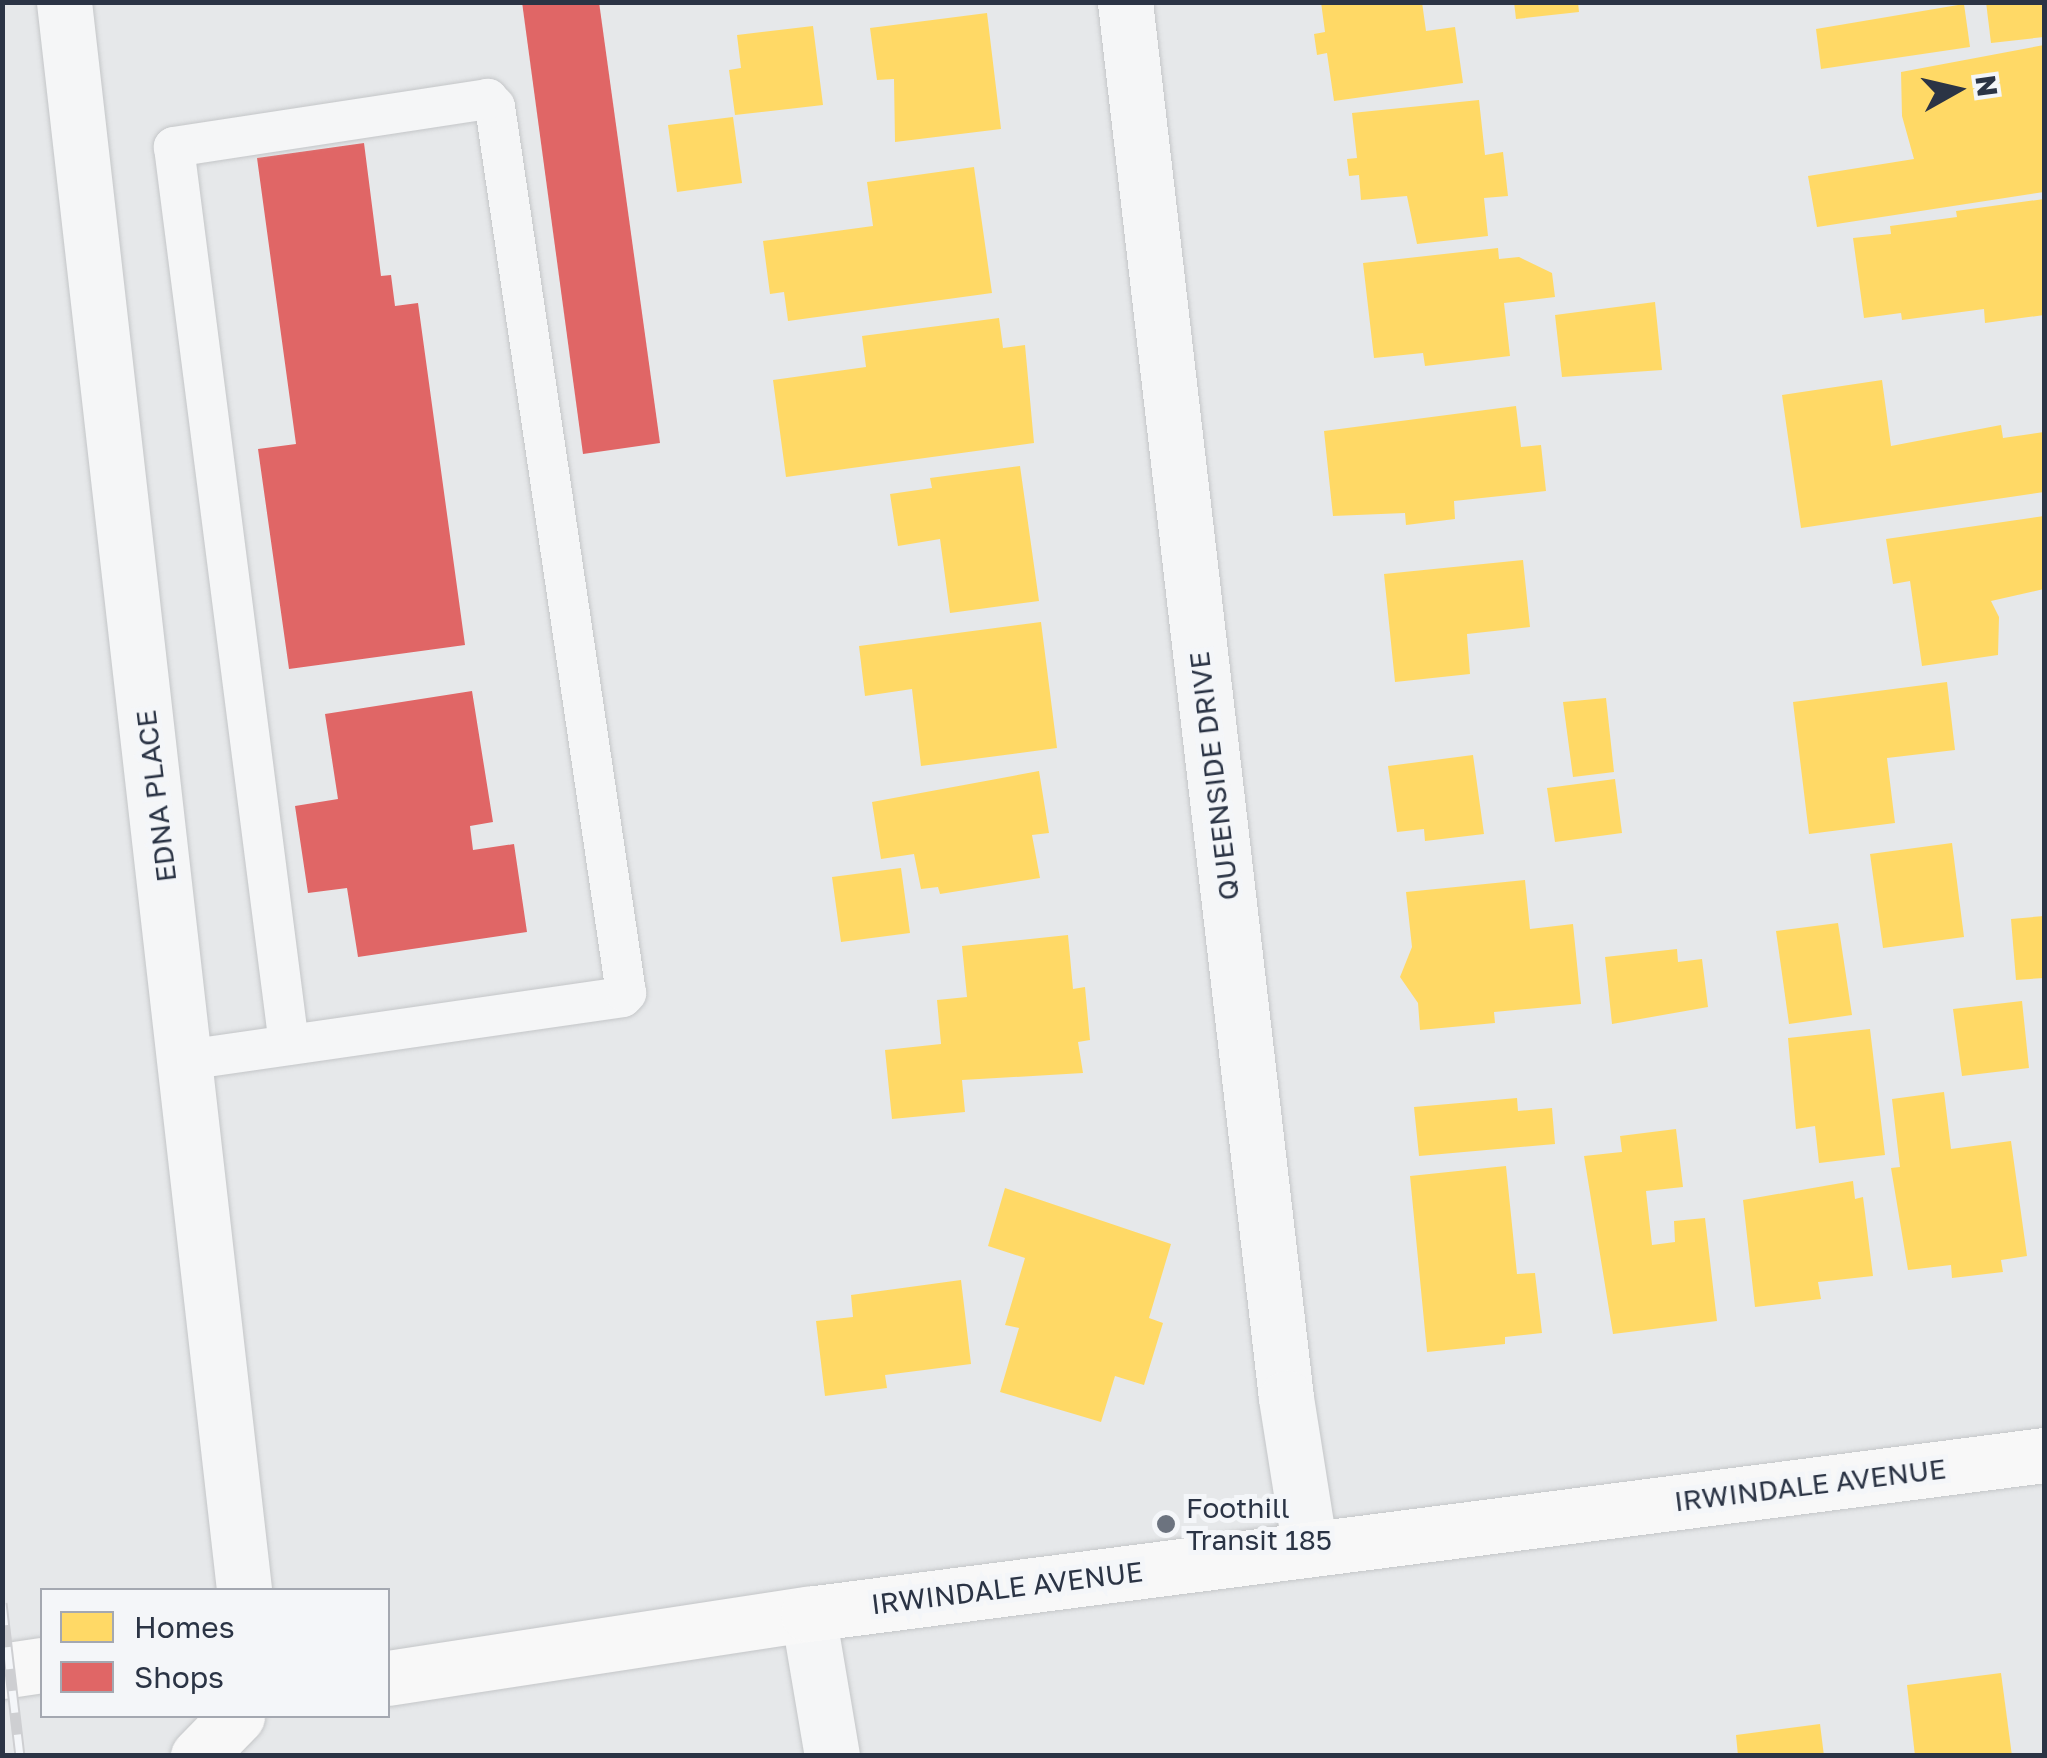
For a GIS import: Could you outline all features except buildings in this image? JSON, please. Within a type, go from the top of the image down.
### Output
[{"type":"main road","name":"IRWINDALE AVENUE","points":[[390,1678],[808,1614],[2044,1455]]},
{"type":"main road","points":[[2,1671],[40,1665]]},
{"type":"main road","points":[[198,1756],[235,1718]]},
{"type":"street","name":"EDNA PLACE","points":[[64,2],[244,1588]]},
{"type":"street","name":"QUEENSIDE DRIVE","points":[[1125,2],[1286,1398],[1310,1549]]},
{"type":"street","points":[[808,1614],[832,1756]]},
{"type":"lane","points":[[186,1060],[289,1045],[626,992],[495,106],[488,99],[174,147],[289,1045]]},
{"type":"railway","points":[[2,1603],[20,1756]]},
{"type":"place","name":"Foothill Transit 185","points":[[1166,1524]]}]
